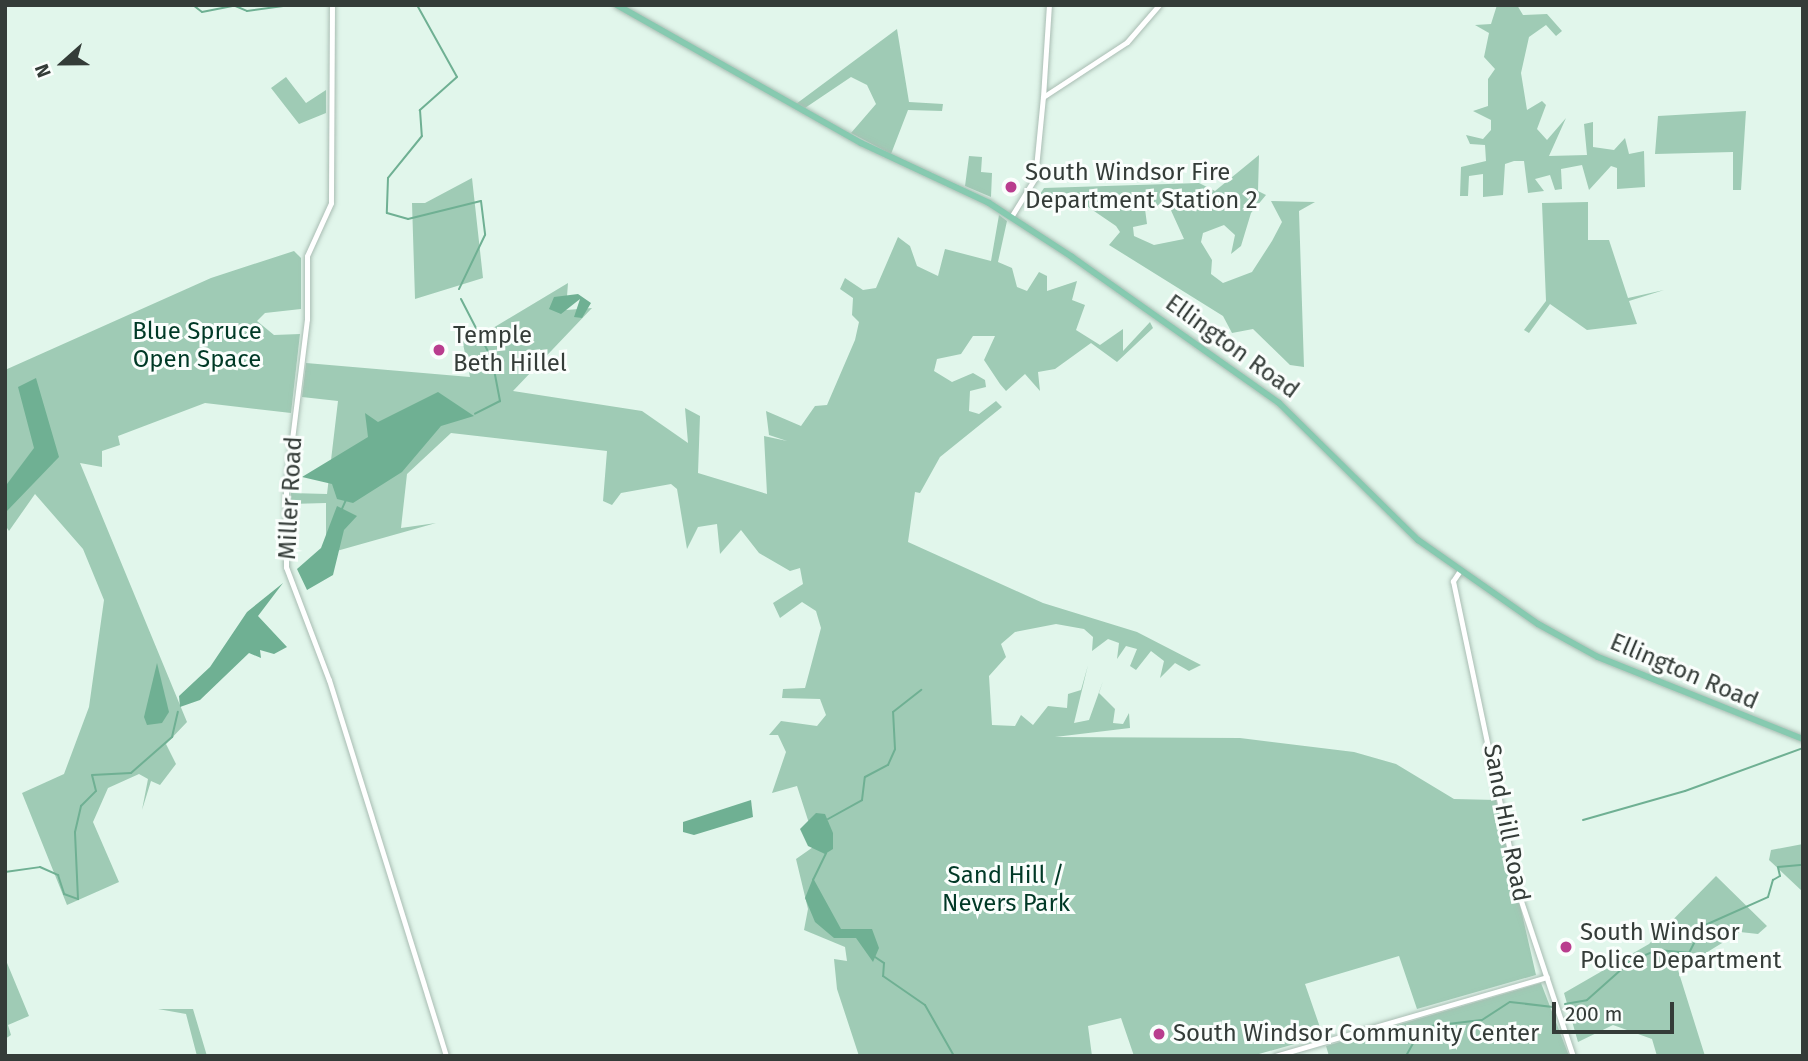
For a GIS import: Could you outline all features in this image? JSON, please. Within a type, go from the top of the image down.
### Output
[{"type":"main road","name":"Ellington Road","points":[[617,5],[882,154],[1011,217],[1279,404],[1390,516],[1458,572],[1579,648],[1803,738]]},
{"type":"street","name":"Miller Road","points":[[332,5],[331,203],[307,256],[306,331],[286,488],[286,567],[329,680],[446,1056]]},
{"type":"street","points":[[1011,217],[1035,178],[1049,5]]},
{"type":"street","points":[[1043,97],[1127,42],[1159,5]]},
{"type":"street","name":"Sand Hill Road","points":[[1458,572],[1455,585],[1519,895],[1573,1056]]},
{"type":"street","points":[[1275,1056],[1546,977]]},
{"type":"green space","points":[[1497,5],[1517,5],[1523,15],[1547,14],[1562,31],[1556,36],[1546,25],[1529,37],[1521,73],[1527,110],[1542,101],[1546,105],[1537,129],[1547,140],[1566,118],[1549,156],[1587,155],[1584,124],[1593,122],[1593,147],[1614,150],[1625,138],[1629,154],[1644,151],[1645,187],[1617,189],[1617,168],[1611,166],[1589,190],[1582,165],[1561,169],[1562,189],[1555,190],[1550,175],[1535,179],[1544,191],[1528,193],[1524,161],[1514,161],[1505,164],[1503,195],[1483,197],[1483,174],[1469,176],[1468,196],[1460,196],[1461,167],[1486,161],[1485,145],[1470,144],[1466,135],[1483,139],[1491,130],[1491,120],[1473,111],[1488,106],[1488,79],[1495,69],[1484,57],[1489,33],[1475,25],[1491,24]]},
{"type":"green space","points":[[897,29],[909,102],[943,104],[942,111],[908,110],[891,154],[851,133],[876,104],[867,85],[851,77],[805,108],[796,104]]},
{"type":"green space","points":[[286,77],[306,103],[326,90],[326,113],[299,124],[271,88]]},
{"type":"green space","points":[[1746,111],[1741,190],[1733,190],[1733,152],[1655,154],[1658,116]]},
{"type":"green space","points":[[1259,155],[1258,191],[1266,195],[1251,213],[1241,246],[1231,254],[1235,235],[1224,225],[1203,233],[1201,242],[1212,260],[1211,274],[1223,283],[1252,272],[1272,241],[1282,222],[1271,201],[1315,202],[1299,211],[1304,367],[1290,365],[1253,329],[1232,333],[1223,316],[1109,245],[1120,232],[1116,226],[1072,196],[1040,194],[1044,188],[1199,183],[1215,191]],"holes":[[[1169,206],[1184,239],[1154,245],[1134,236],[1133,227],[1147,224],[1145,209]]]},
{"type":"green space","points":[[969,156],[982,157],[981,172],[992,173],[991,197],[965,186]]},
{"type":"green space","points":[[472,178],[483,278],[415,299],[412,203],[425,203]]},
{"type":"green space","points":[[1588,202],[1588,240],[1609,240],[1628,298],[1664,290],[1629,301],[1637,324],[1587,330],[1550,304],[1529,333],[1524,330],[1546,301],[1542,203]]},
{"type":"green space","name":"Sand Hill / Nevers Park","points":[[999,215],[1007,221],[998,262],[1012,268],[1017,287],[1027,291],[1039,272],[1047,276],[1047,291],[1077,281],[1072,300],[1085,305],[1076,330],[1100,345],[1123,329],[1123,351],[1150,322],[1153,328],[1117,362],[1091,343],[1055,369],[1038,372],[1040,391],[1025,374],[1006,391],[1000,384],[984,360],[995,336],[973,336],[961,354],[937,359],[934,371],[952,382],[973,373],[985,380],[986,387],[970,391],[969,411],[979,414],[996,401],[1002,407],[940,457],[920,493],[915,492],[908,542],[1043,603],[1137,632],[1201,665],[1189,671],[1175,663],[1160,678],[1164,661],[1151,651],[1136,670],[1130,666],[1137,649],[1126,646],[1117,659],[1119,643],[1108,639],[1092,651],[1093,637],[1084,629],[1056,624],[1015,632],[1001,644],[1006,657],[989,676],[992,725],[1015,726],[1021,715],[1033,725],[1048,706],[1067,708],[1068,694],[1081,690],[1088,665],[1074,723],[1089,720],[1103,681],[1099,693],[1115,709],[1113,723],[1123,724],[1129,713],[1130,728],[1055,737],[1240,738],[1354,752],[1396,764],[1454,799],[1496,800],[1536,975],[1417,1009],[1399,956],[1305,984],[1323,1036],[1252,1056],[1134,1056],[1121,1018],[1088,1026],[1092,1056],[859,1056],[837,989],[834,959],[847,961],[845,947],[804,930],[808,909],[796,859],[816,845],[797,786],[772,793],[786,752],[778,735],[769,735],[781,721],[817,726],[826,715],[820,699],[782,698],[783,689],[805,688],[821,628],[816,611],[802,602],[780,618],[773,603],[803,584],[800,568],[790,571],[759,553],[741,530],[720,554],[717,524],[698,527],[687,549],[677,489],[671,484],[621,493],[612,505],[603,501],[607,451],[451,433],[407,474],[401,528],[436,523],[326,554],[326,503],[290,504],[291,493],[327,494],[338,401],[302,397],[306,363],[470,377],[462,339],[473,340],[568,283],[566,310],[592,308],[513,391],[642,411],[688,443],[685,408],[700,416],[698,473],[767,494],[764,436],[787,441],[769,435],[766,411],[801,426],[815,406],[827,405],[855,340],[859,322],[852,315],[853,298],[840,289],[845,278],[863,290],[876,288],[898,237],[910,246],[917,266],[938,276],[945,249],[991,261]]},
{"type":"green space","name":"Blue Spruce Open Space","points":[[294,251],[301,258],[301,309],[265,313],[257,321],[274,335],[300,334],[291,413],[205,403],[118,436],[120,445],[102,451],[102,467],[80,463],[187,722],[166,744],[176,764],[160,785],[151,781],[142,810],[148,779],[139,774],[108,788],[93,822],[119,882],[67,905],[22,793],[64,774],[89,707],[104,600],[83,549],[35,494],[9,531],[5,525],[5,370],[211,278]]},
{"type":"green space","points":[[1803,844],[1803,892],[1769,860],[1771,850]]},
{"type":"green space","points":[[1716,876],[1767,926],[1758,934],[1740,932],[1678,970],[1705,1056],[1657,1056],[1652,1039],[1613,1025],[1578,1042],[1564,993],[1649,944]]},
{"type":"green space","points":[[5,958],[29,1016],[8,1025],[11,1035],[5,1039]]},
{"type":"green space","points":[[1541,983],[1569,1056],[1329,1056],[1326,1046]]},
{"type":"green space","points":[[158,1009],[193,1009],[207,1056],[197,1056],[186,1014]]},
{"type":"shaded area","points":[[578,294],[591,303],[582,318],[574,317],[580,299],[561,314],[549,309],[554,297]]},
{"type":"shaded area","points":[[36,378],[59,457],[6,512],[7,484],[34,448],[18,387]]},
{"type":"shaded area","points":[[438,392],[474,416],[441,426],[402,472],[353,503],[337,499],[332,484],[302,477],[368,437],[365,413],[378,422]]},
{"type":"shaded area","points":[[337,506],[357,516],[344,530],[333,575],[307,590],[297,569],[321,548]]},
{"type":"shaded area","points":[[283,583],[258,616],[287,647],[274,654],[260,650],[261,658],[249,653],[200,700],[180,707],[179,696],[210,667],[247,612]]},
{"type":"shaded area","points":[[157,663],[169,712],[162,723],[147,725],[144,717]]},
{"type":"shaded area","points":[[751,800],[753,817],[694,835],[683,832],[683,822]]},
{"type":"shaded area","points":[[816,813],[825,814],[833,833],[833,849],[825,854],[808,846],[800,829]]},
{"type":"shaded area","points":[[813,878],[841,929],[872,929],[879,948],[873,962],[856,938],[834,938],[815,922],[805,898]]},
{"type":"waterway","points":[[123,5],[130,5]]},
{"type":"waterway","points":[[137,5],[179,5]]},
{"type":"waterway","points":[[193,5],[202,12],[232,6]]},
{"type":"waterway","points":[[233,5],[247,11],[291,5]]},
{"type":"waterway","points":[[417,5],[457,77],[420,110],[422,136],[388,178],[387,213],[408,219],[481,201],[485,235],[459,289]]},
{"type":"waterway","points":[[461,299],[492,359],[500,401],[475,414]]},
{"type":"waterway","points":[[341,511],[346,500]]},
{"type":"waterway","points":[[828,819],[862,800],[865,777],[888,765],[895,749],[893,712],[921,690]]},
{"type":"waterway","points":[[5,872],[40,867],[58,875],[64,894],[78,899],[75,832],[81,806],[96,791],[92,775],[131,773],[172,737],[178,712]]},
{"type":"waterway","points":[[1583,820],[1685,791],[1803,748]]},
{"type":"waterway","points":[[813,880],[826,853]]},
{"type":"waterway","points":[[1565,1004],[1587,1000],[1631,961],[1657,950],[1689,953],[1703,926],[1768,897],[1773,880],[1780,876],[1778,867],[1803,865]]},
{"type":"waterway","points":[[875,957],[884,963],[883,976],[925,1005],[954,1056]]},
{"type":"waterway","points":[[1406,1056],[1422,1027],[1482,1020],[1510,1002],[1553,1007]]},
{"type":"place","name":"South Windsor Fire Department Station 2","points":[[1011,187]]},
{"type":"place","name":"Temple Beth Hillel","points":[[439,350]]},
{"type":"place","name":"South Windsor Police Department","points":[[1566,947]]},
{"type":"place","name":"South Windsor Community Center","points":[[1159,1034]]}]
